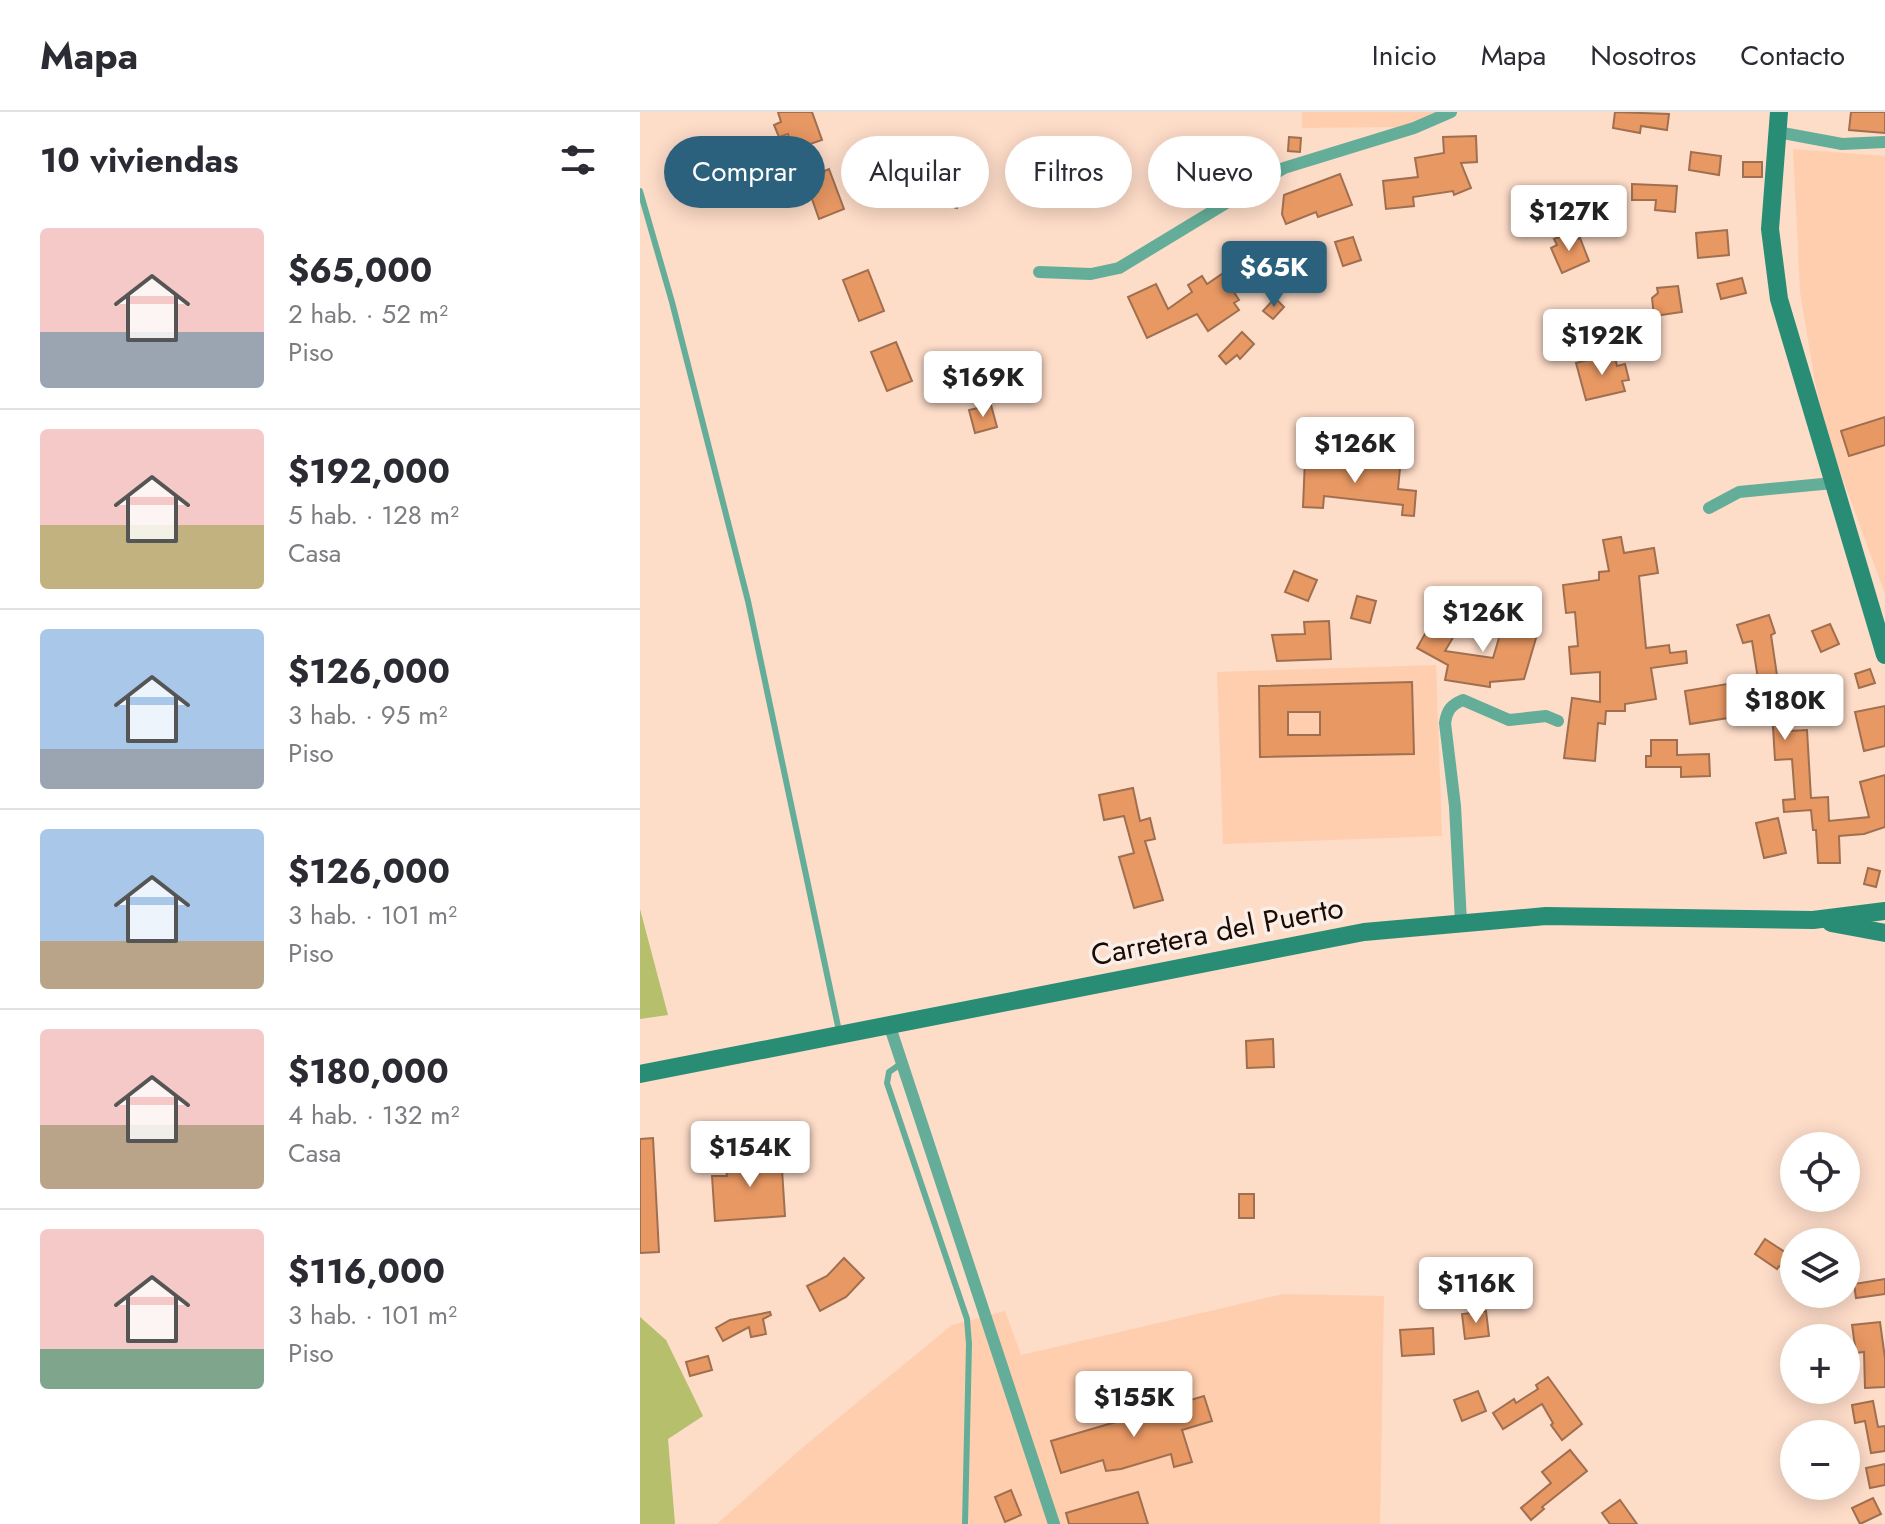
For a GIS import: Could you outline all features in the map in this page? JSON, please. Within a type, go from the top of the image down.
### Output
[{"type":"main road","points":[[1779,112],[1770,204],[1772,256],[1788,331],[1885,655]]},
{"type":"main road","name":"Carretera del Puerto","points":[[640,1074],[1364,932],[1546,916],[1813,920],[1885,911]]},
{"type":"main road","name":"Carretera del Puerto","points":[[1813,920],[1885,933]]},
{"type":"street","points":[[1039,272],[1091,274],[1119,268],[1284,168],[1414,128],[1451,112]]},
{"type":"street","points":[[1777,132],[1842,144],[1885,142]]},
{"type":"street","points":[[1709,508],[1739,492],[1833,483]]},
{"type":"street","points":[[1461,922],[1455,806],[1445,723],[1447,710],[1463,700],[1509,720],[1546,716],[1558,721]]},
{"type":"street","points":[[889,1024],[1054,1524]]},
{"type":"lane","points":[[640,191],[672,302],[748,601],[840,1034]]},
{"type":"lane","points":[[902,1063],[889,1072],[887,1083],[967,1319],[965,1524]]},
{"type":"shaded area","points":[[1302,112],[1437,112],[1400,127],[1302,128]]},
{"type":"shaded area","points":[[1793,149],[1885,156],[1885,594],[1832,449],[1816,388],[1800,292]]},
{"type":"shaded area","points":[[1436,665],[1442,836],[1223,844],[1217,672]]},
{"type":"shaded area","points":[[1283,1294],[1384,1296],[1380,1524],[717,1524],[803,1447],[952,1325],[1005,1311],[1021,1355]]},
{"type":"green space","points":[[640,909],[668,1015],[640,1019]]},
{"type":"green space","points":[[640,1317],[666,1340],[703,1416],[668,1439],[675,1524],[640,1524]]},
{"type":"building","points":[[778,112],[812,112],[821,136],[779,136],[774,125],[781,122]]},
{"type":"building","points":[[1615,112],[1669,114],[1667,130],[1641,126],[1640,133],[1613,128]]},
{"type":"building","points":[[1851,112],[1885,112],[1885,133],[1849,130]]},
{"type":"building","points":[[1476,136],[1477,162],[1461,163],[1471,188],[1454,195],[1453,191],[1413,197],[1414,206],[1386,209],[1383,181],[1418,177],[1415,158],[1444,153],[1443,137]]},
{"type":"building","points":[[1289,137],[1301,138],[1300,152],[1288,151]]},
{"type":"building","points":[[1691,152],[1721,156],[1719,175],[1689,170]]},
{"type":"building","points":[[1743,162],[1762,162],[1762,177],[1743,177]]},
{"type":"building","points":[[829,169],[841,208],[844,209],[819,219],[815,208],[825,208],[825,171]]},
{"type":"building","points":[[1340,174],[1352,205],[1318,217],[1316,212],[1286,224],[1282,214],[1284,195]]},
{"type":"building","points":[[1632,184],[1677,186],[1675,212],[1655,210],[1656,200],[1632,200]]},
{"type":"building","points":[[1727,230],[1729,255],[1698,258],[1696,233]]},
{"type":"building","points":[[1570,232],[1574,240],[1580,238],[1589,261],[1562,273],[1551,248],[1557,245],[1554,239]]},
{"type":"building","points":[[1353,237],[1361,260],[1343,266],[1335,242]]},
{"type":"building","points":[[868,270],[884,311],[859,321],[843,280]]},
{"type":"building","points":[[1222,274],[1239,300],[1234,303],[1239,310],[1208,331],[1197,314],[1147,338],[1128,297],[1156,284],[1168,309],[1192,292],[1188,285],[1202,276],[1207,284]]},
{"type":"building","points":[[1742,278],[1746,293],[1721,299],[1717,284]]},
{"type":"building","points":[[1678,286],[1682,312],[1654,316],[1652,298],[1658,293],[1657,288]]},
{"type":"building","points":[[1275,298],[1284,307],[1273,319],[1263,311]]},
{"type":"building","points":[[1242,332],[1254,344],[1240,359],[1237,355],[1226,364],[1219,356]]},
{"type":"building","points":[[896,342],[912,381],[887,391],[871,352]]},
{"type":"building","points":[[1614,353],[1617,366],[1625,364],[1629,380],[1622,381],[1625,391],[1586,400],[1576,363]]},
{"type":"building","points":[[991,405],[997,427],[975,433],[969,410]]},
{"type":"building","points":[[1885,417],[1885,445],[1849,456],[1841,431]]},
{"type":"building","points":[[1305,459],[1400,468],[1398,489],[1416,491],[1414,516],[1402,515],[1403,505],[1324,496],[1323,508],[1303,507]]},
{"type":"building","points":[[1621,537],[1624,553],[1654,548],[1658,573],[1639,576],[1646,648],[1669,645],[1670,653],[1686,651],[1687,663],[1651,668],[1656,699],[1625,704],[1625,711],[1606,711],[1605,724],[1598,723],[1595,761],[1564,758],[1572,698],[1600,702],[1600,672],[1571,674],[1569,647],[1578,646],[1575,612],[1566,613],[1563,585],[1599,580],[1599,572],[1609,571],[1603,540]]},
{"type":"building","points":[[1294,571],[1317,580],[1308,601],[1285,592]]},
{"type":"building","points":[[1357,596],[1376,601],[1370,623],[1351,618]]},
{"type":"building","points":[[1769,615],[1775,633],[1771,635],[1782,709],[1778,710],[1783,729],[1807,730],[1811,798],[1828,797],[1829,821],[1869,817],[1860,782],[1885,775],[1885,827],[1864,834],[1839,836],[1840,863],[1818,863],[1811,810],[1784,812],[1783,800],[1795,799],[1792,759],[1775,760],[1772,711],[1690,724],[1685,691],[1758,679],[1752,641],[1743,643],[1737,625]]},
{"type":"building","points":[[1435,616],[1458,629],[1445,651],[1493,658],[1505,618],[1539,628],[1524,679],[1490,682],[1490,687],[1445,680],[1448,665],[1417,648]]},
{"type":"building","points":[[1329,621],[1331,659],[1277,661],[1272,635],[1305,634],[1304,622]]},
{"type":"building","points":[[1830,624],[1839,644],[1821,652],[1812,631]]},
{"type":"building","points":[[1870,669],[1875,683],[1859,688],[1855,674]]},
{"type":"building","points":[[1412,682],[1414,754],[1260,757],[1259,686]],"holes":[[[1288,712],[1320,712],[1320,735],[1288,735]]]},
{"type":"building","points":[[1885,706],[1885,746],[1864,751],[1855,712]]},
{"type":"building","points":[[1651,740],[1677,740],[1677,755],[1709,754],[1710,776],[1681,777],[1681,767],[1646,767],[1646,756],[1651,756]]},
{"type":"building","points":[[1133,788],[1140,821],[1150,818],[1155,839],[1145,841],[1163,900],[1134,908],[1119,857],[1134,853],[1124,816],[1104,820],[1099,795]]},
{"type":"building","points":[[1778,818],[1786,853],[1764,858],[1756,823]]},
{"type":"building","points":[[1868,868],[1880,871],[1876,887],[1864,884]]},
{"type":"building","points":[[1273,1039],[1274,1067],[1247,1068],[1246,1041]]},
{"type":"building","points":[[653,1138],[659,1252],[640,1253],[640,1139]]},
{"type":"building","points":[[781,1154],[785,1216],[715,1221],[712,1176],[727,1176],[726,1168],[731,1168],[730,1157]]},
{"type":"building","points":[[1239,1194],[1254,1194],[1254,1218],[1239,1218]]},
{"type":"building","points":[[1765,1239],[1780,1249],[1780,1267],[1777,1269],[1755,1254]]},
{"type":"building","points":[[844,1258],[864,1278],[846,1297],[820,1311],[807,1286],[827,1276]]},
{"type":"building","points":[[1885,1279],[1885,1294],[1860,1297],[1860,1283]]},
{"type":"building","points":[[1486,1311],[1489,1336],[1465,1339],[1462,1314]]},
{"type":"building","points":[[770,1312],[771,1315],[763,1319],[766,1334],[751,1337],[749,1327],[723,1341],[716,1328],[730,1320]]},
{"type":"building","points":[[1880,1322],[1885,1387],[1865,1388],[1860,1324]]},
{"type":"building","points":[[1433,1328],[1434,1354],[1402,1356],[1400,1330]]},
{"type":"building","points":[[708,1356],[712,1370],[690,1376],[686,1362]]},
{"type":"building","points":[[1548,1377],[1582,1424],[1562,1440],[1542,1404],[1503,1429],[1493,1413],[1514,1399],[1516,1403],[1538,1389],[1536,1385]]},
{"type":"building","points":[[1478,1391],[1486,1411],[1462,1421],[1454,1400]]},
{"type":"building","points":[[1204,1396],[1212,1421],[1182,1430],[1192,1462],[1174,1467],[1171,1454],[1121,1469],[1106,1471],[1103,1460],[1061,1473],[1051,1441]]},
{"type":"building","points":[[1873,1401],[1878,1427],[1885,1426],[1885,1451],[1871,1453],[1865,1421],[1854,1420],[1852,1405]]},
{"type":"building","points":[[1570,1450],[1587,1471],[1542,1507],[1544,1509],[1531,1520],[1521,1508],[1551,1483],[1542,1472]]},
{"type":"building","points":[[1885,1464],[1885,1485],[1870,1488],[1866,1468]]},
{"type":"building","points":[[1011,1490],[1021,1515],[1005,1522],[995,1497]]},
{"type":"building","points":[[1138,1492],[1148,1524],[1069,1524],[1066,1513]]},
{"type":"building","points":[[1873,1498],[1881,1514],[1860,1524],[1852,1508]]},
{"type":"building","points":[[1620,1500],[1637,1524],[1610,1524],[1602,1513]]}]
